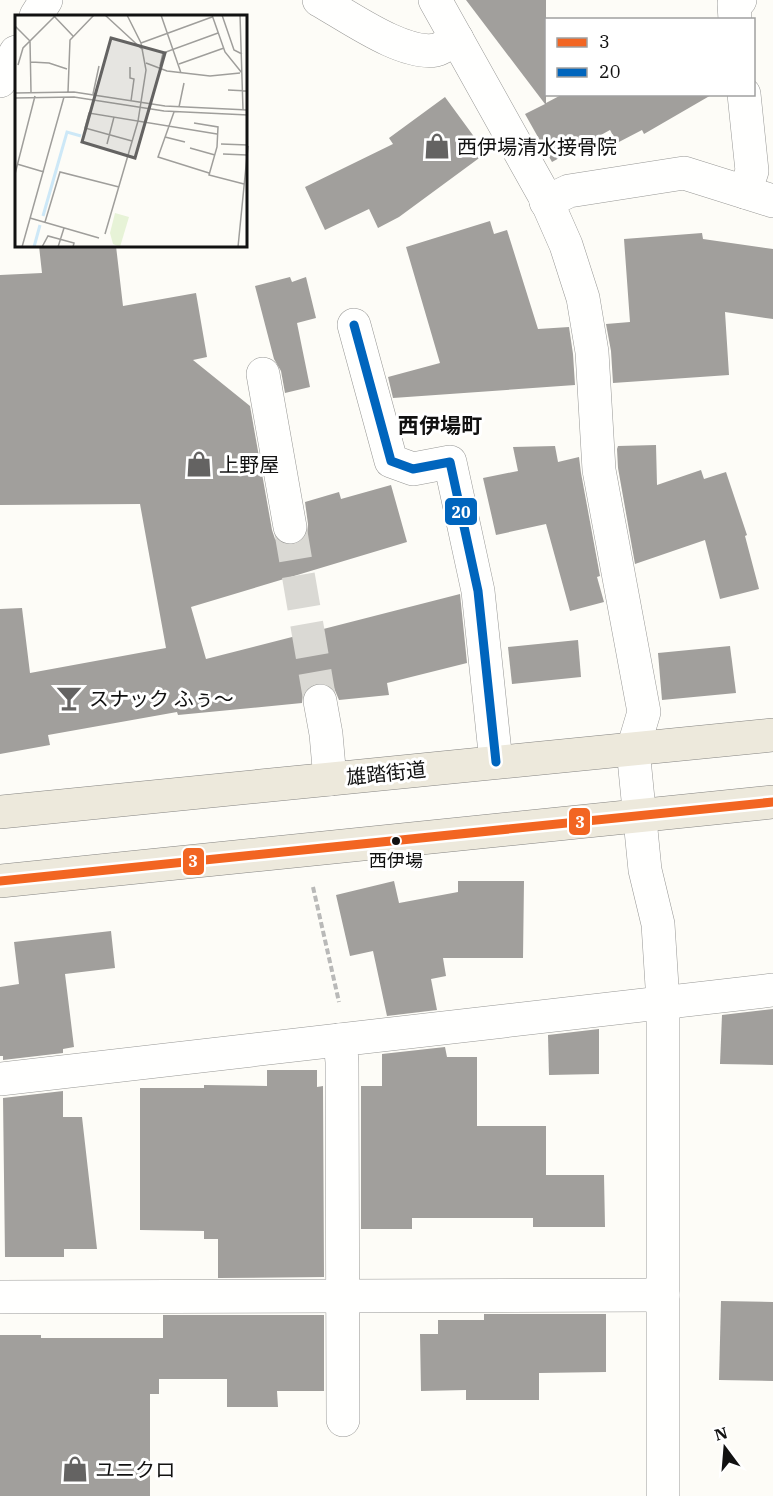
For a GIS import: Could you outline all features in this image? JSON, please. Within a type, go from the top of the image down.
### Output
[{"type":"main road","name":"雄踏街道","points":[[0,812],[773,735]]},
{"type":"main road","points":[[0,880],[773,802]]},
{"type":"street","points":[[37,15],[46,0]]},
{"type":"street","points":[[319,0],[394,42],[415,50],[437,50],[457,39]]},
{"type":"street","points":[[435,0],[546,202],[566,245],[583,298],[590,341],[598,470],[644,712],[633,749],[645,870],[657,924],[663,1002],[663,1496]]},
{"type":"street","points":[[735,18],[734,4],[740,0]]},
{"type":"street","points":[[0,81],[15,54]]},
{"type":"street","points":[[744,96],[752,171],[759,196]]},
{"type":"street","points":[[546,202],[569,191],[684,172],[759,196]]},
{"type":"street","points":[[354,325],[391,460],[413,469],[450,462],[478,591],[496,762]]},
{"type":"street","points":[[263,374],[290,527]]},
{"type":"street","points":[[320,701],[330,779]]},
{"type":"street","points":[[0,1079],[773,990]]},
{"type":"street","points":[[340,1040],[342,1062],[343,1420]]},
{"type":"street","points":[[0,1297],[663,1294]]},
{"type":"path","points":[[312,884],[340,1007]]},
{"type":"building","points":[[466,0],[546,0],[546,103],[559,96],[710,96],[644,134],[642,130],[617,143],[610,130],[552,162],[525,114],[545,104]]},
{"type":"building","points":[[445,97],[486,153],[399,217],[378,228],[369,209],[325,230],[305,187],[393,144],[389,138]]},
{"type":"building","points":[[490,221],[494,234],[507,230],[538,329],[569,327],[575,385],[393,398],[388,377],[440,363],[406,247]]},
{"type":"building","points":[[702,233],[703,239],[773,249],[773,319],[725,312],[729,375],[613,383],[606,324],[630,322],[624,239]]},
{"type":"building","points":[[39,248],[116,248],[123,306],[196,293],[207,357],[193,360],[250,406],[272,530],[275,539],[283,544],[294,545],[302,542],[307,534],[305,502],[339,492],[341,499],[391,485],[407,542],[191,607],[206,659],[460,594],[467,663],[387,683],[389,695],[339,700],[334,688],[327,684],[317,683],[307,687],[302,703],[178,715],[177,712],[48,735],[50,745],[0,754],[0,609],[22,608],[30,673],[166,648],[140,504],[0,505],[0,275],[42,273]]},
{"type":"building","points":[[290,277],[292,282],[306,277],[316,318],[297,323],[310,387],[285,393],[281,371],[274,359],[255,286]]},
{"type":"building","points":[[656,445],[657,485],[701,470],[704,479],[726,472],[747,535],[745,536],[759,589],[720,599],[705,540],[635,564],[618,468],[617,449],[618,446]]},
{"type":"building","points":[[555,446],[558,462],[579,457],[600,576],[597,577],[604,602],[570,611],[546,524],[496,535],[483,478],[518,471],[513,447]]},
{"type":"building","points":[[578,640],[581,677],[512,684],[508,647]]},
{"type":"building","points":[[730,646],[736,693],[662,700],[658,653]]},
{"type":"building","points":[[394,881],[399,903],[458,892],[458,881],[524,881],[523,958],[443,958],[446,976],[431,979],[437,1010],[387,1016],[373,951],[350,956],[336,895]]},
{"type":"building","points":[[111,931],[115,968],[65,974],[74,1047],[63,1049],[63,1053],[3,1060],[3,1056],[0,1056],[0,987],[19,984],[14,942]]},
{"type":"building","points":[[773,1009],[773,1065],[720,1064],[722,1015]]},
{"type":"building","points":[[599,1029],[599,1074],[549,1075],[548,1035]]},
{"type":"building","points":[[445,1047],[447,1057],[477,1057],[477,1126],[546,1126],[546,1175],[604,1175],[605,1227],[533,1227],[533,1218],[412,1218],[412,1229],[361,1229],[361,1086],[382,1086],[382,1054]]},
{"type":"building","points":[[267,1070],[317,1070],[317,1087],[323,1086],[324,1277],[218,1278],[218,1239],[204,1239],[204,1231],[140,1230],[140,1088],[204,1088],[204,1085],[267,1086]]},
{"type":"building","points":[[63,1091],[63,1117],[82,1117],[97,1249],[64,1249],[64,1257],[5,1257],[3,1098]]},
{"type":"building","points":[[721,1301],[773,1302],[773,1381],[719,1380]]},
{"type":"building","points":[[484,1314],[606,1314],[606,1372],[539,1373],[539,1400],[466,1400],[466,1390],[421,1391],[420,1334],[438,1334],[438,1320],[484,1320]]},
{"type":"building","points":[[163,1315],[324,1315],[324,1391],[277,1391],[278,1407],[227,1407],[227,1379],[159,1379],[159,1394],[150,1394],[150,1496],[0,1496],[0,1335],[41,1335],[41,1338],[163,1338]]},
{"type":"tunnel","points":[[290,527],[320,701]]},
{"type":"transit line","name":"20","points":[[354,325],[391,461],[413,469],[450,462],[478,591],[496,762]]},
{"type":"transit line","name":"3","points":[[0,881],[773,802]]},
{"type":"place","name":"西伊場清水接骨院","points":[[437,146]]},
{"type":"place","name":"上野屋","points":[[199,464]]},
{"type":"place","name":"スナック ふぅ～","points":[[69,698]]},
{"type":"place","name":"西伊場","points":[[396,841]]},
{"type":"place","name":"ユニクロ","points":[[75,1469]]},
{"type":"district","name":"西伊場町","points":[[440,425]]}]
